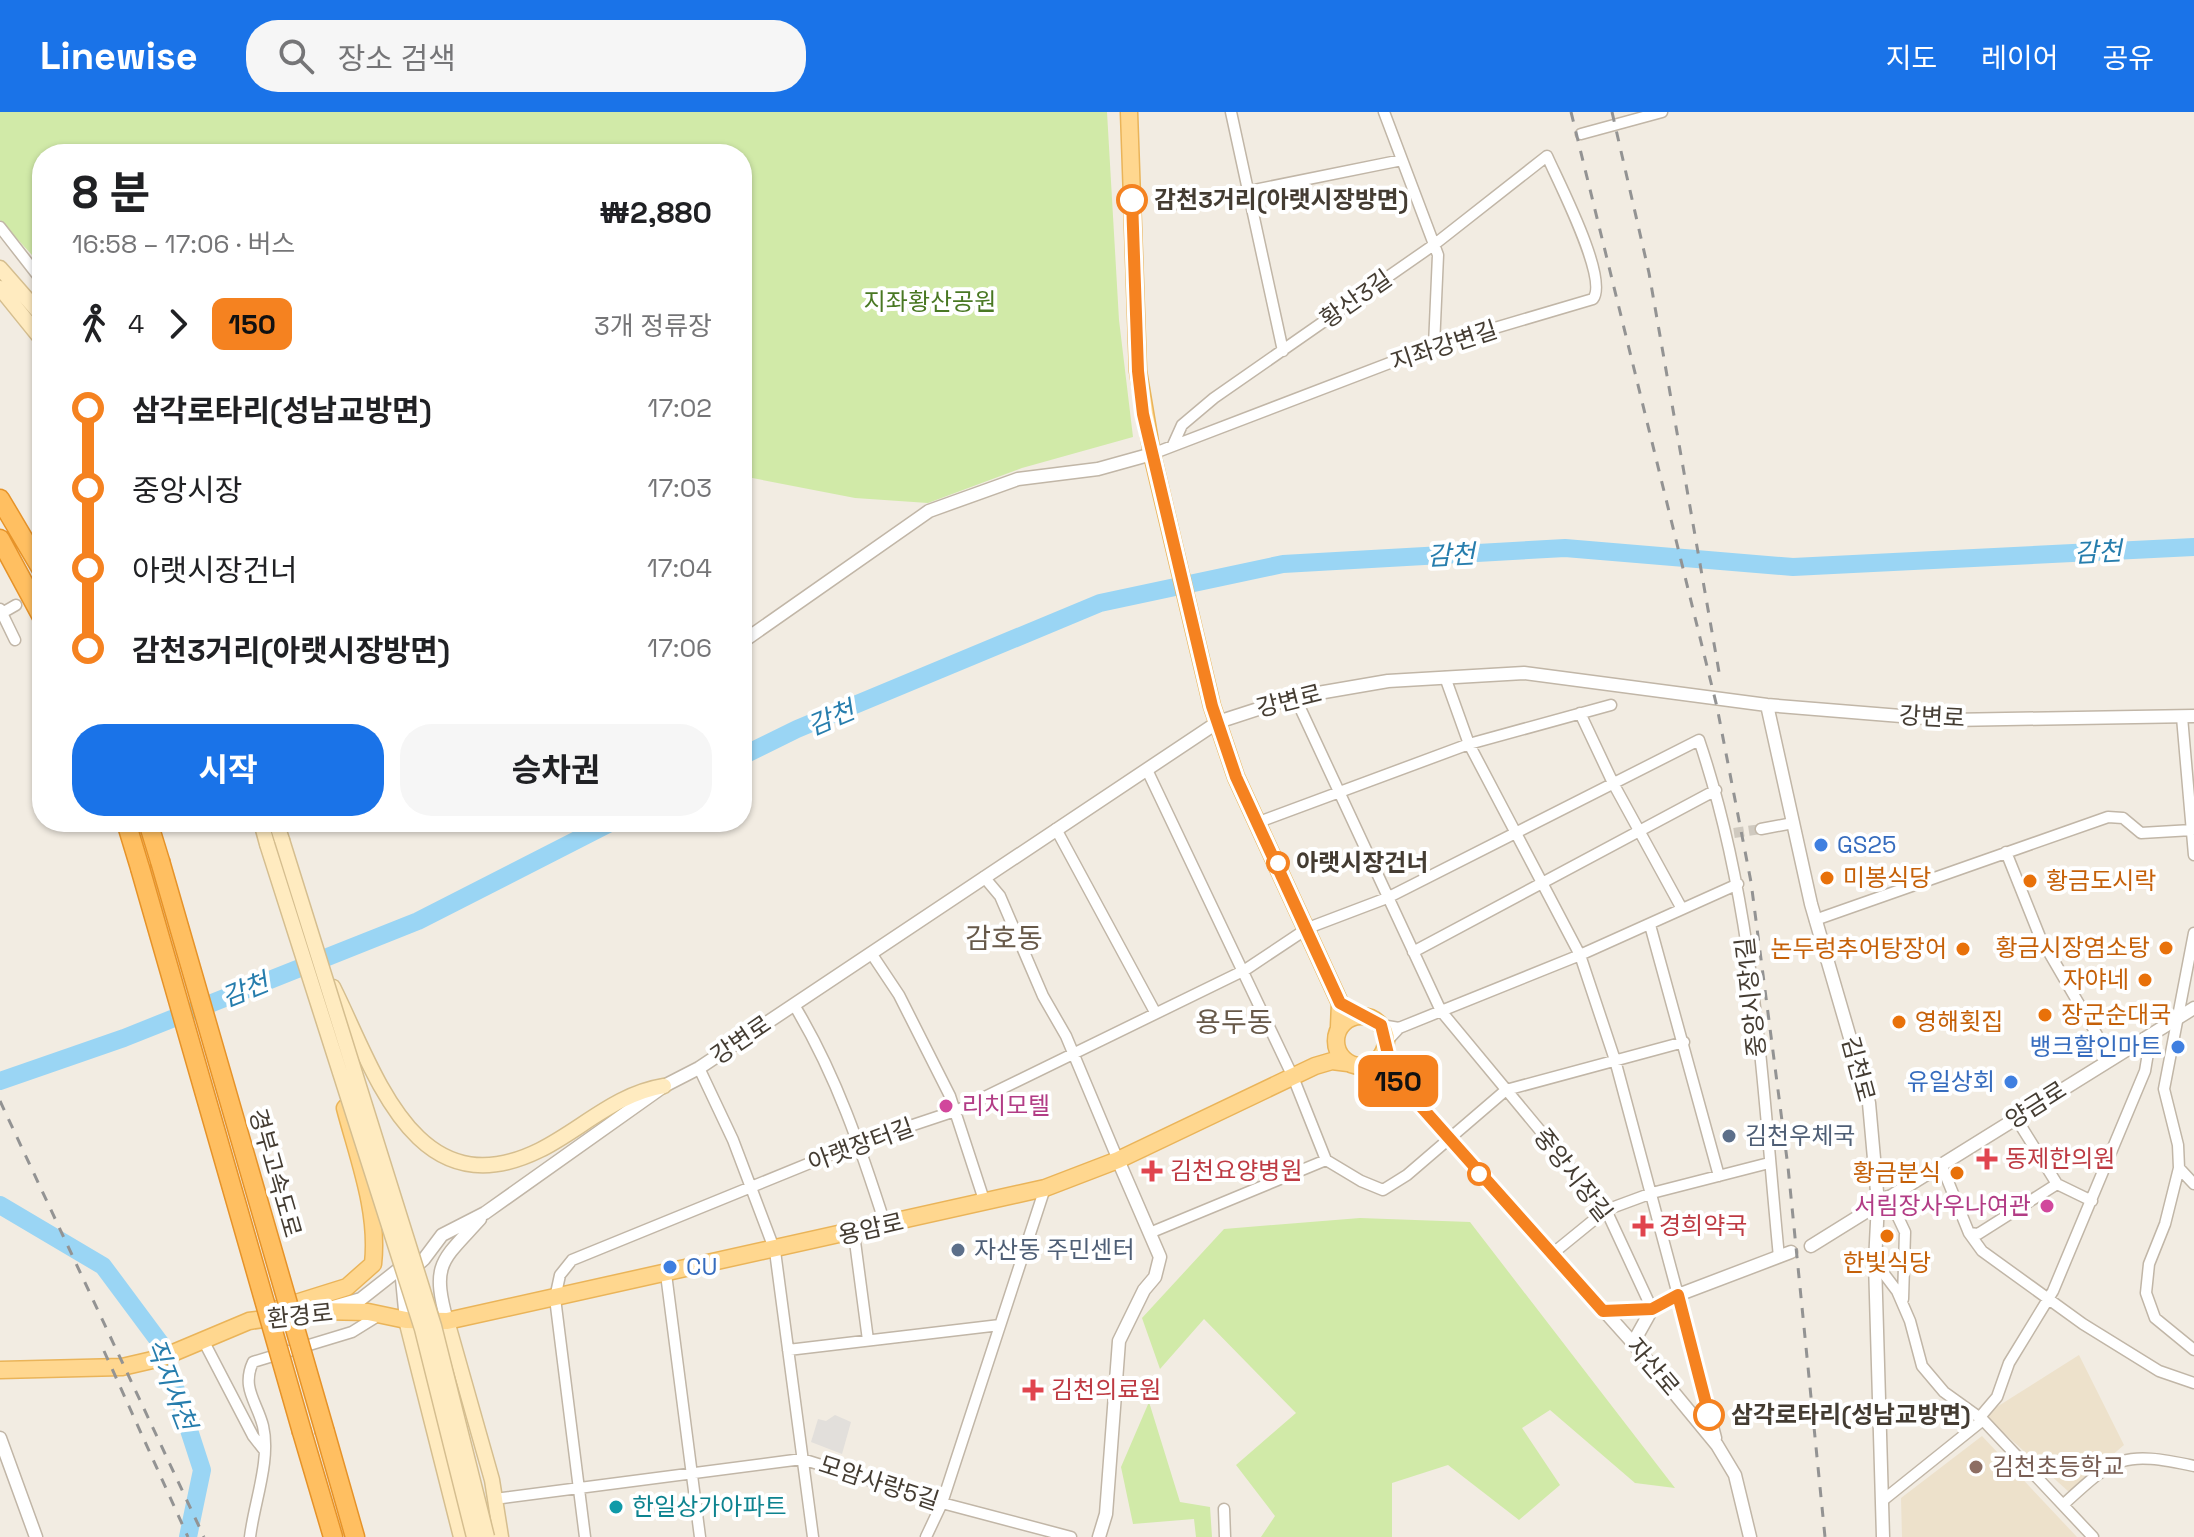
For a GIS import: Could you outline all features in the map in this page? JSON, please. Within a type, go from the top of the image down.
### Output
[{"type":"highway","points":[[0,499],[32,553]]},
{"type":"highway","points":[[0,539],[32,598]]},
{"type":"highway","name":"경부고속도로","points":[[129,832],[333,1537]]},
{"type":"highway","name":"경부고속도로","points":[[151,832],[355,1537]]},
{"type":"main road","points":[[1129,112],[1138,371],[1152,454],[1212,706],[1236,777],[1340,1003],[1337,1034],[1341,1058],[1357,1064]]},
{"type":"main road","points":[[0,268],[32,305]]},
{"type":"main road","points":[[0,288],[32,328]]},
{"type":"main road","points":[[268,832],[275,842],[434,1326],[487,1537]]},
{"type":"main road","points":[[275,842],[276,832]]},
{"type":"main road","points":[[316,969],[388,1102],[418,1141],[466,1164],[486,1165],[514,1160],[539,1150],[632,1093],[664,1086]]},
{"type":"main road","points":[[249,1321],[267,1311],[347,1287],[373,1264],[376,1237],[316,969]]},
{"type":"main road","points":[[316,969],[422,1329],[474,1537]]},
{"type":"main road","points":[[1315,1066],[1332,1061],[1373,1063],[1384,1039],[1359,1015],[1340,1003]]},
{"type":"main road","points":[[1315,1066],[1326,1059],[1337,1034],[1359,1015]]},
{"type":"main road","name":"용암로","points":[[406,1320],[447,1321],[886,1227],[1045,1188],[1118,1160],[1315,1066]]},
{"type":"main road","name":"환경로","points":[[10,1371],[122,1367],[161,1358],[249,1321],[319,1311],[382,1313],[406,1320]]},
{"type":"main road","points":[[406,1320],[461,1537]]},
{"type":"main road","points":[[447,1321],[495,1499],[501,1537]]},
{"type":"main road","points":[[0,1387],[10,1371]]},
{"type":"street","points":[[1231,112],[1245,192],[1283,351]]},
{"type":"street","points":[[1384,112],[1438,255],[1434,346]]},
{"type":"street","points":[[1581,134],[1662,112]]},
{"type":"street","name":"지좌강변길","points":[[1152,454],[1434,346],[1589,302],[1597,296],[1597,285],[1582,234],[1547,156]]},
{"type":"street","name":"황산3길","points":[[1173,445],[1182,425],[1435,244],[1547,156]]},
{"type":"street","points":[[1180,205],[1402,160]]},
{"type":"street","points":[[0,227],[32,268]]},
{"type":"street","points":[[752,635],[929,511],[1018,479],[1098,469],[1152,454]]},
{"type":"street","points":[[15,640],[1,611],[16,605]]},
{"type":"street","name":"강변로","points":[[406,1320],[402,1279],[424,1259],[442,1235],[485,1213],[664,1086],[699,1068],[1056,829],[1148,772],[1218,722],[1295,697],[1388,681],[1524,673],[1767,705],[1950,720],[2188,716]]},
{"type":"street","points":[[1445,677],[1469,744],[1580,955],[1615,1060],[1717,1445]]},
{"type":"street","name":"중앙시장길","points":[[1295,697],[1441,1011],[1606,1210],[1652,1309]]},
{"type":"street","points":[[1259,822],[1469,744],[1611,705]]},
{"type":"street","name":"김천로","points":[[1767,705],[1815,920],[1869,1103],[1883,1200],[1875,1262],[1883,1537]]},
{"type":"street","points":[[1580,713],[1613,783],[1682,909]]},
{"type":"street","points":[[2188,716],[2194,855]]},
{"type":"street","name":"아랫장터길","points":[[555,1298],[560,1275],[572,1260],[859,1143],[954,1111],[1243,971],[1308,928],[1387,898],[1699,740]]},
{"type":"street","name":"중앙시장1길","points":[[1699,740],[1730,833],[1769,1163],[1785,1255]]},
{"type":"street","points":[[1148,772],[1293,1077],[1326,1160],[1361,1181],[1383,1190],[1506,1090],[1684,1042]]},
{"type":"street","points":[[1413,952],[1716,790]]},
{"type":"street","points":[[1815,920],[2115,816],[2141,833],[2192,830]]},
{"type":"street","points":[[1761,829],[1793,823]]},
{"type":"street","points":[[1056,829],[1155,1012]]},
{"type":"street","points":[[2006,852],[2040,937],[2111,1059]]},
{"type":"street","points":[[984,877],[1000,896],[1043,996],[1073,1052],[1152,1232],[1160,1257],[1155,1277],[1144,1290],[1119,1341],[1106,1514],[1099,1537]]},
{"type":"street","points":[[1393,1075],[1384,1039],[1399,1028],[1580,955],[1738,884]]},
{"type":"street","points":[[1650,925],[1719,1176]]},
{"type":"street","points":[[2194,933],[2164,1089],[2178,1145],[2179,1168],[2149,1264],[2146,1293],[2155,1318],[2194,1350]]},
{"type":"street","points":[[871,953],[899,995],[954,1111],[985,1203]]},
{"type":"street","points":[[794,1005],[817,1044],[859,1143],[886,1227]]},
{"type":"street","name":"양금로","points":[[1883,1200],[2194,1008]]},
{"type":"street","points":[[1882,1501],[1982,1418],[1997,1397],[2009,1363],[2048,1299],[2092,1201],[2145,1071],[2151,1035]]},
{"type":"street","points":[[1357,1064],[1393,1075]]},
{"type":"street","points":[[699,1068],[751,1186],[775,1251],[813,1537]]},
{"type":"street","name":"자산로","points":[[1393,1075],[1633,1343],[1717,1445],[1735,1475],[1744,1501],[1750,1537]]},
{"type":"street","points":[[2016,1118],[2057,1184],[2092,1201]]},
{"type":"street","points":[[1152,1232],[1326,1160]]},
{"type":"street","points":[[1552,1254],[1606,1210],[1652,1193],[1769,1163]]},
{"type":"street","points":[[1941,1164],[1969,1233],[1982,1251],[2048,1299],[2159,1371],[2194,1383]]},
{"type":"street","points":[[2179,1168],[2194,1184]]},
{"type":"street","points":[[1969,1233],[1978,1234],[2057,1184]]},
{"type":"street","points":[[926,1537],[942,1503],[1045,1188]]},
{"type":"street","points":[[1811,1246],[1883,1200],[1905,1232],[1903,1305]]},
{"type":"street","name":"강변로","points":[[447,1321],[437,1286],[439,1270],[448,1254],[485,1213]]},
{"type":"street","points":[[854,1234],[868,1340]]},
{"type":"street","points":[[319,1311],[361,1299],[442,1235]]},
{"type":"street","points":[[1603,1311],[1652,1309],[1678,1295],[1785,1255]]},
{"type":"street","points":[[1875,1262],[1903,1305],[1922,1366],[1944,1392],[1982,1418],[2093,1537]]},
{"type":"street","points":[[666,1274],[700,1537]]},
{"type":"street","points":[[555,1298],[585,1537]]},
{"type":"street","points":[[1633,1343],[1652,1309]]},
{"type":"street","points":[[250,1537],[264,1450],[263,1427],[246,1383],[253,1362],[352,1332],[382,1313]]},
{"type":"street","points":[[788,1350],[1000,1325]]},
{"type":"street","points":[[200,1342],[264,1450]]},
{"type":"street","points":[[0,1438],[36,1537]]},
{"type":"street","points":[[2064,1504],[2100,1471],[2126,1457],[2151,1457],[2194,1466]]},
{"type":"street","name":"모암사랑5길","points":[[495,1499],[802,1459],[942,1503],[1071,1537]]},
{"type":"street","points":[[1224,1509],[1225,1537]]},
{"type":"shaded area","points":[[2079,1355],[2124,1445],[2069,1492],[1984,1415]]},
{"type":"shaded area","points":[[835,1415],[851,1422],[842,1454],[811,1442],[818,1419],[826,1421]]},
{"type":"shaded area","name":"김천초등학교","points":[[1982,1436],[2077,1537],[1902,1537],[1901,1498]]},
{"type":"green space","name":"지좌황산공원","points":[[0,112],[1107,112],[1119,320],[1133,437],[1022,468],[928,503],[855,498],[752,478],[752,144],[32,144],[32,255],[0,220]]},
{"type":"green space","points":[[1360,1218],[1470,1222],[1675,1488],[1635,1483],[1550,1410],[1522,1428],[1560,1485],[1519,1520],[1448,1465],[1392,1483],[1392,1537],[1261,1537],[1275,1516],[1236,1465],[1296,1413],[1204,1319],[1160,1369],[1142,1318],[1224,1229]]},
{"type":"green space","points":[[1149,1402],[1180,1502],[1210,1507],[1212,1537],[1196,1537],[1194,1519],[1133,1524],[1121,1467]]},
{"type":"waterway","name":"감천","points":[[752,751],[797,729],[1100,603],[1283,564],[1565,548],[1793,567],[2194,547]]},
{"type":"waterway","name":"감천","points":[[0,1081],[124,1038],[418,921],[592,832]]},
{"type":"waterway","name":"직지사천","points":[[0,1205],[103,1266],[161,1344],[202,1470],[188,1537]]},
{"type":"tunnel","points":[[1734,833],[1761,829]]},
{"type":"railway","points":[[1571,112],[1717,707],[1751,882],[1788,1167],[1825,1537]]},
{"type":"railway","points":[[1612,112],[1649,273],[1719,672]]},
{"type":"railway","points":[[0,1101],[204,1537]]},
{"type":"railway","points":[[104,1351],[188,1537]]},
{"type":"bus line","name":"150","points":[[1132,200],[1138,371],[1143,414],[1212,706],[1236,777],[1296,901],[1340,1003],[1347,1010],[1375,1019],[1381,1025],[1385,1033],[1384,1050],[1393,1075],[1603,1311],[1652,1309],[1678,1295],[1709,1415]]},
{"type":"place","name":"감천3거리(아랫시장방면)","points":[[1132,200]]},
{"type":"place","name":"GS25","points":[[1821,845]]},
{"type":"place","name":"아랫시장건너","points":[[1278,863]]},
{"type":"place","name":"미봉식당","points":[[1827,878]]},
{"type":"place","name":"황금도시락","points":[[2030,881]]},
{"type":"place","name":"황금시장염소탕","points":[[2166,948]]},
{"type":"place","name":"논두렁추어탕장어","points":[[1963,949]]},
{"type":"place","name":"자야네","points":[[2145,980]]},
{"type":"place","name":"장군순대국","points":[[2045,1015]]},
{"type":"place","name":"영해횟집","points":[[1899,1022]]},
{"type":"place","name":"뱅크할인마트","points":[[2178,1047]]},
{"type":"place","name":"유일상회","points":[[2011,1082]]},
{"type":"place","name":"리치모텔","points":[[946,1106]]},
{"type":"place","name":"김천우체국","points":[[1729,1136]]},
{"type":"place","name":"동제한의원","points":[[1987,1159]]},
{"type":"place","name":"김천요양병원","points":[[1152,1171]]},
{"type":"place","name":"황금분식","points":[[1957,1173]]},
{"type":"place","name":"서림장사우나여관","points":[[2047,1206]]},
{"type":"place","name":"경희약국","points":[[1643,1226]]},
{"type":"place","name":"한빛식당","points":[[1887,1236]]},
{"type":"place","name":"자산동 주민센터","points":[[958,1250]]},
{"type":"place","name":"CU","points":[[670,1267]]},
{"type":"place","name":"김천의료원","points":[[1033,1390]]},
{"type":"place","name":"삼각로타리(성남교방면)","points":[[1709,1415]]},
{"type":"place","name":"김천초등학교","points":[[1976,1467]]},
{"type":"place","name":"한일상가아파트","points":[[616,1507]]},
{"type":"district","name":"감호동","points":[[1004,938]]},
{"type":"district","name":"용두동","points":[[1234,1022]]}]
